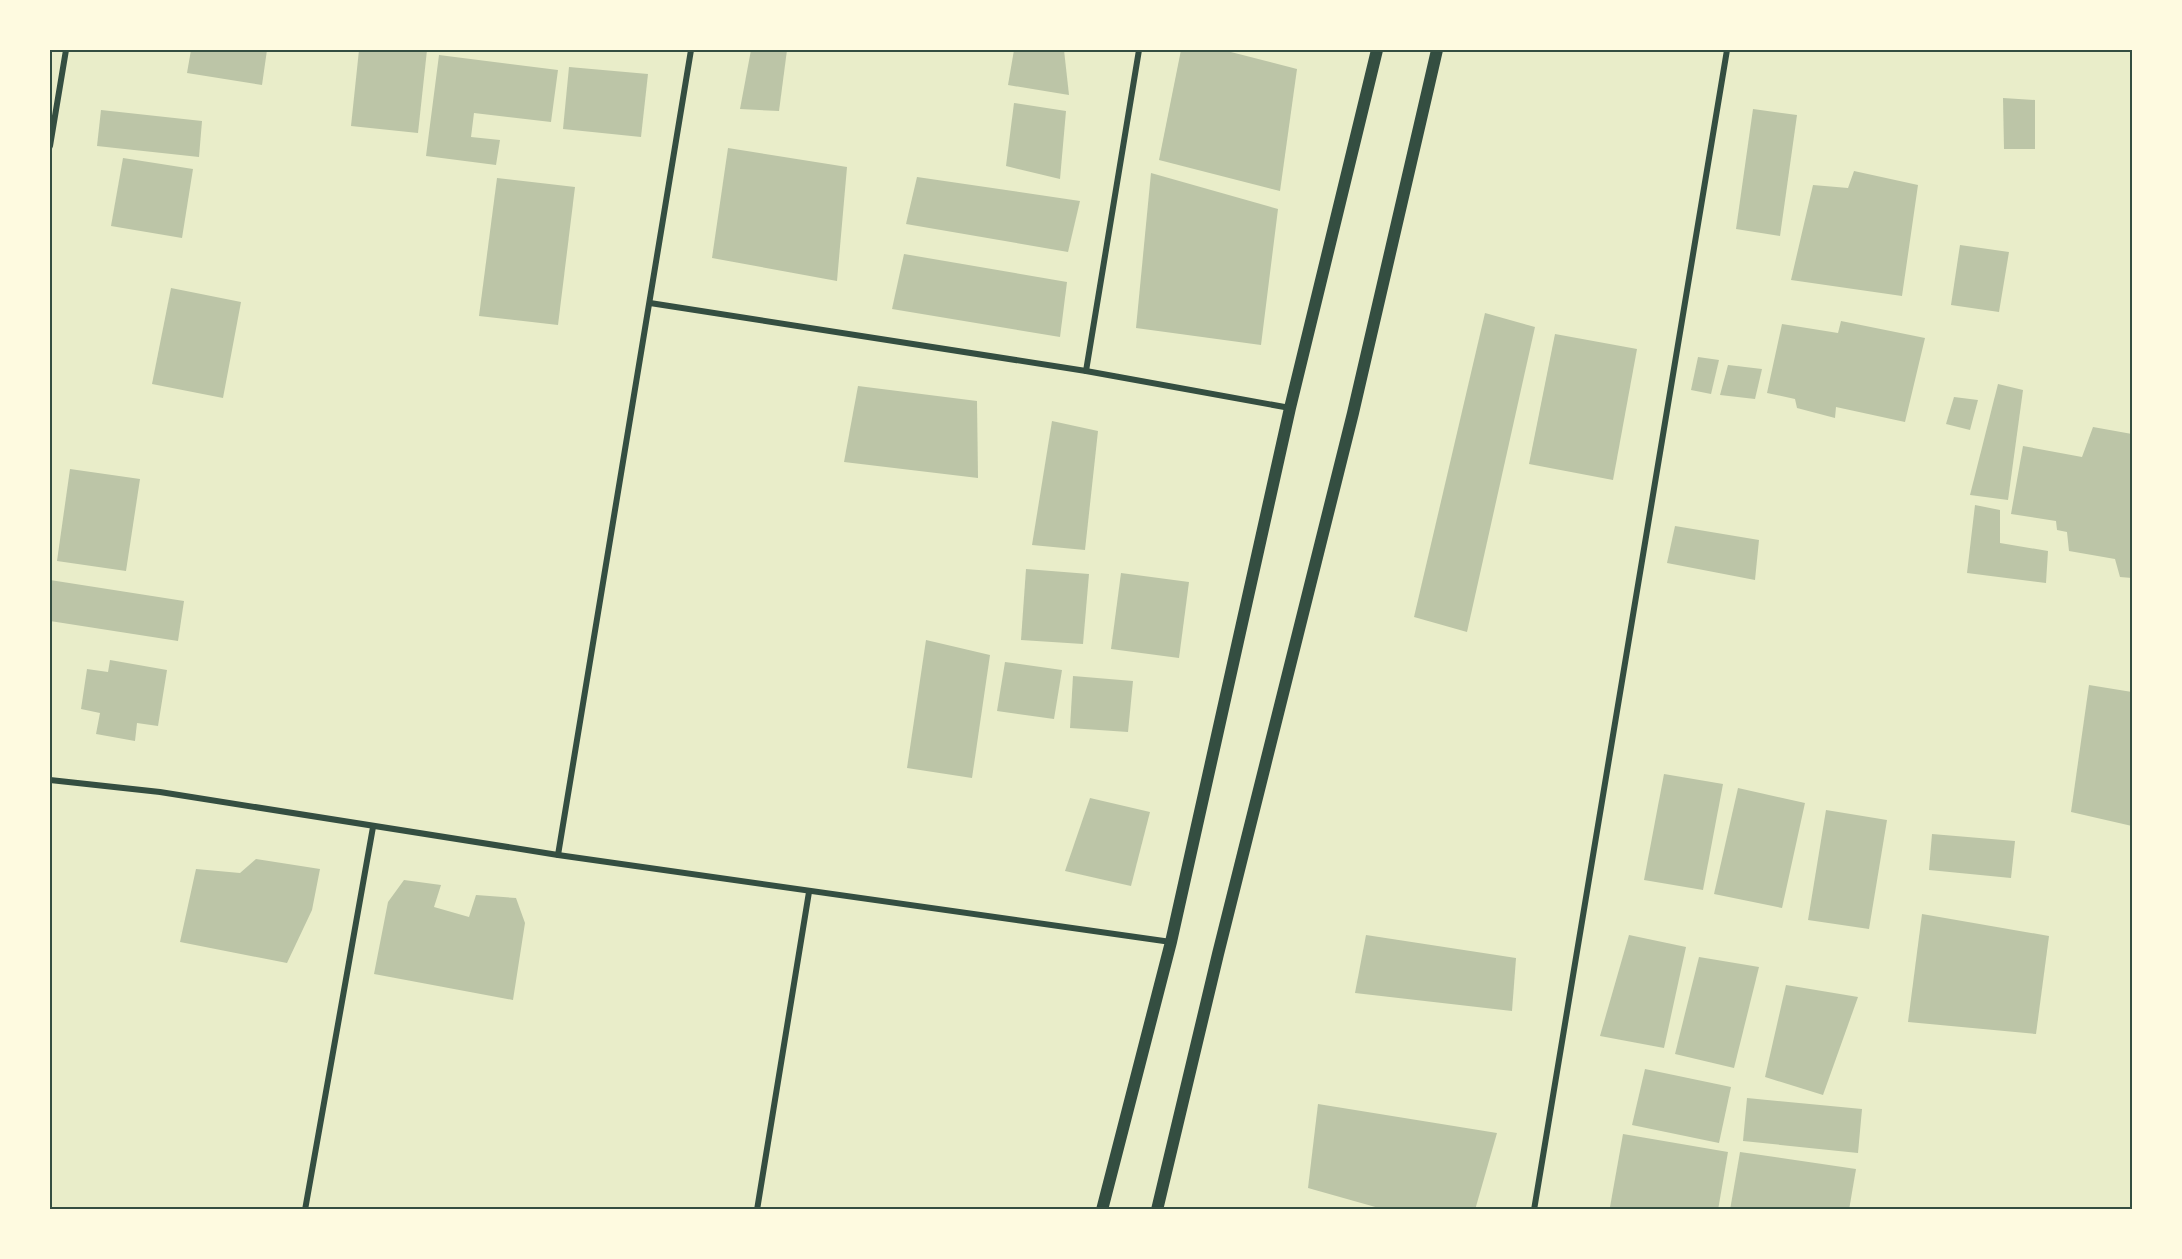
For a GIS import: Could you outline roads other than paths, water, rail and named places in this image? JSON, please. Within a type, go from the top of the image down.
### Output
[{"type":"main road","points":[[1102,1209],[1171,942],[1290,408],[1377,50]]},
{"type":"main road","points":[[1157,1209],[1353,413],[1437,50]]},
{"type":"street","points":[[50,146],[66,50]]},
{"type":"street","points":[[558,855],[691,50]]},
{"type":"street","points":[[1086,371],[1139,50]]},
{"type":"street","points":[[1534,1209],[1727,50]]},
{"type":"street","points":[[650,303],[1086,371],[1290,408]]},
{"type":"street","points":[[50,780],[160,792],[558,855],[1171,942]]},
{"type":"street","points":[[305,1209],[373,827]]},
{"type":"street","points":[[757,1209],[808,892]]}]
